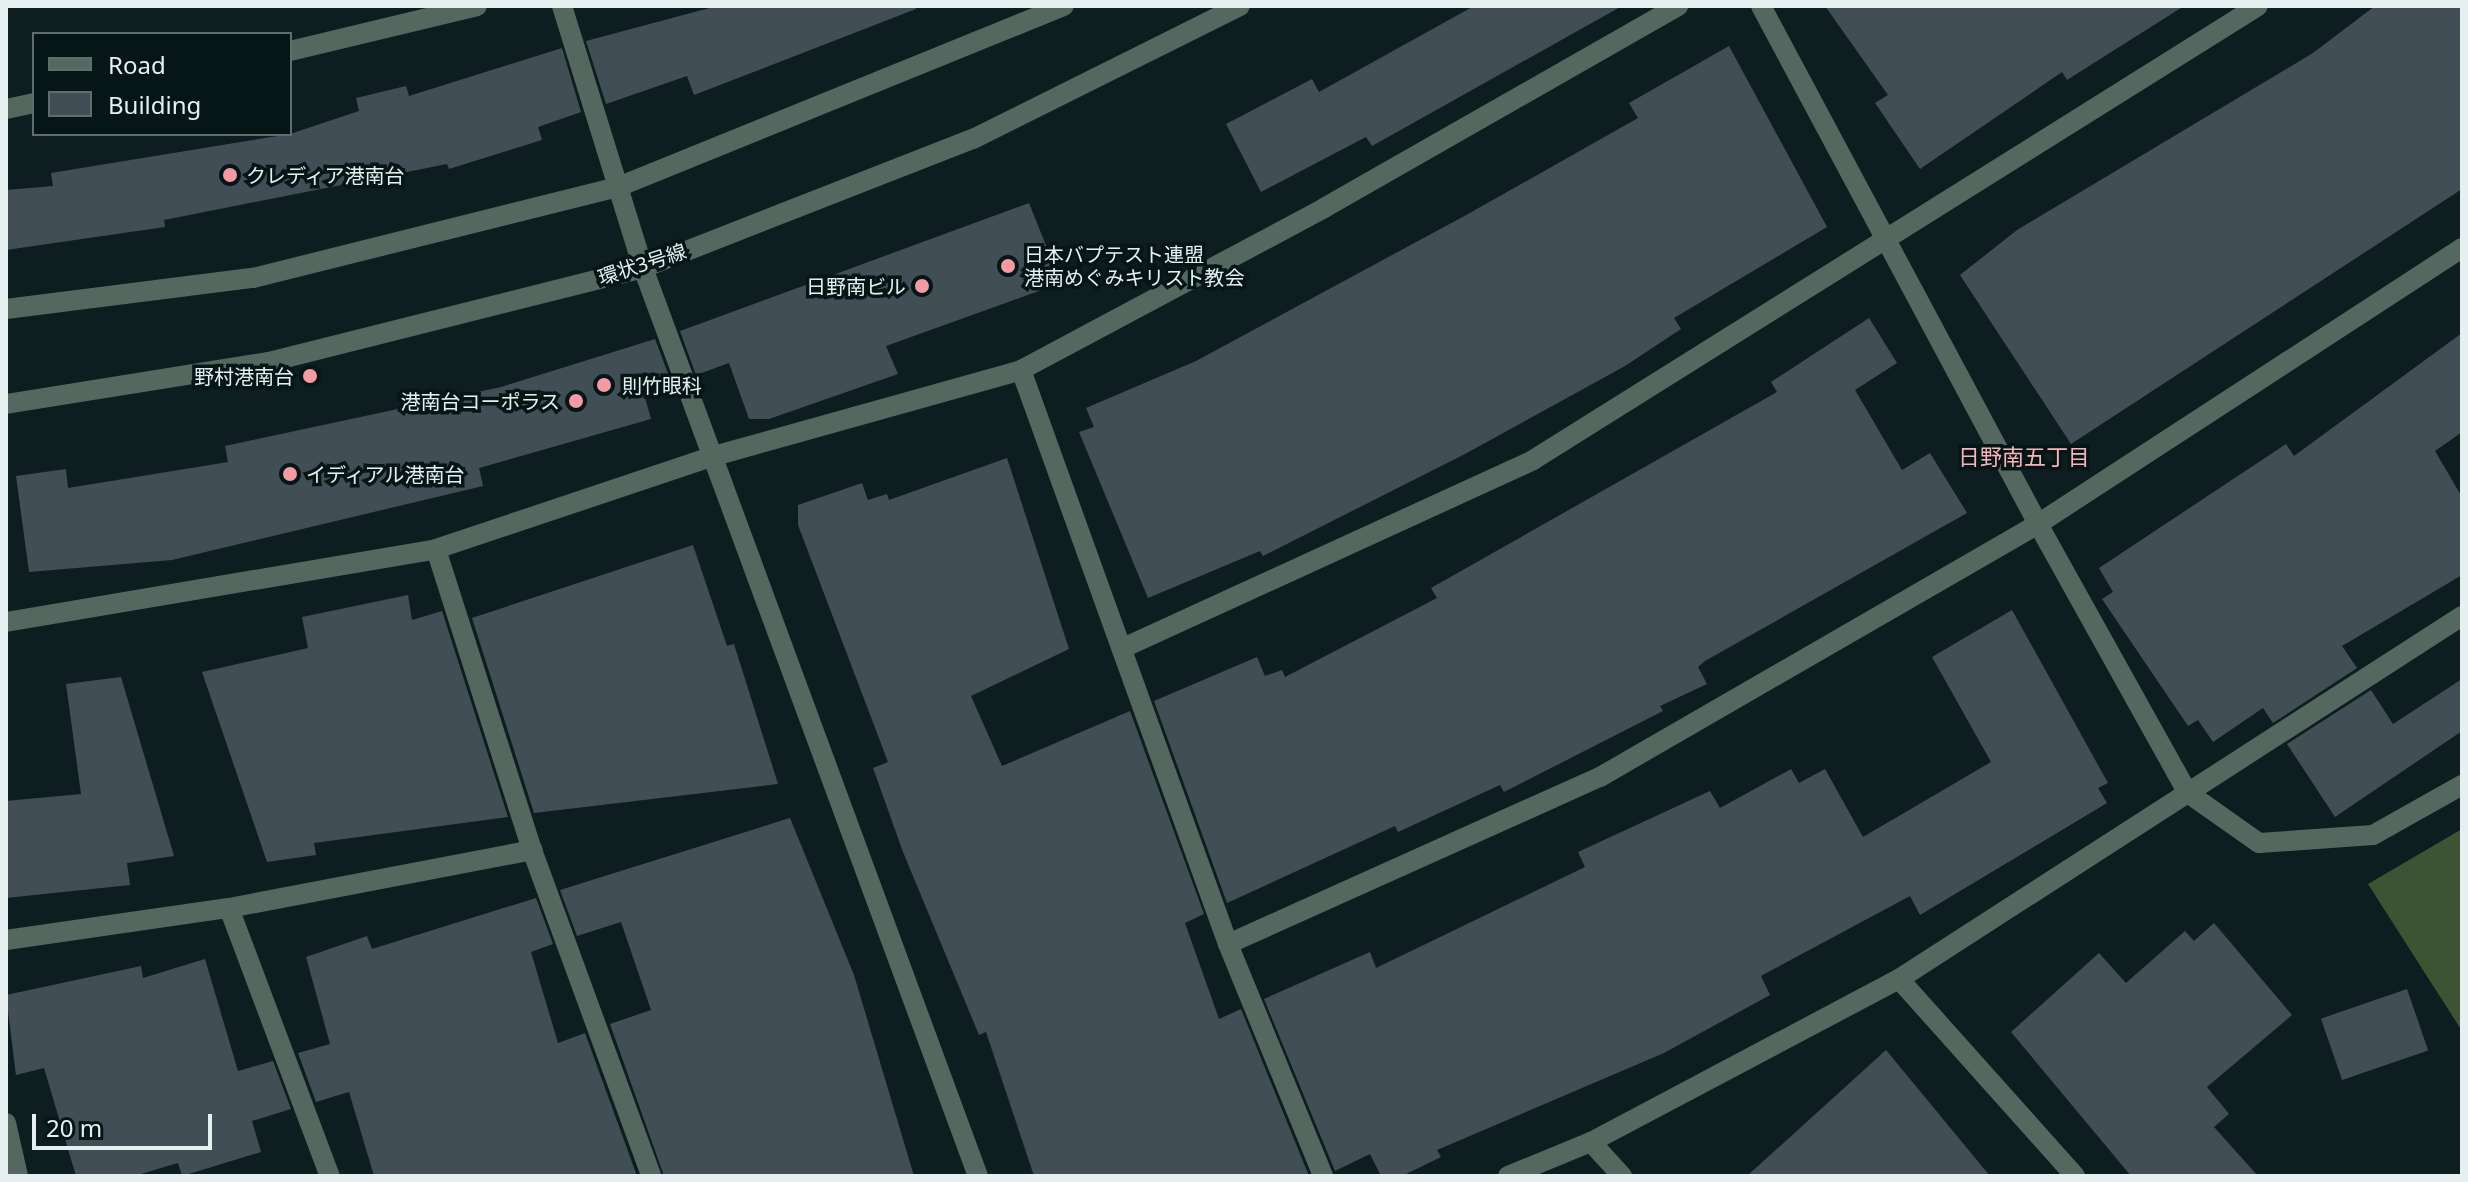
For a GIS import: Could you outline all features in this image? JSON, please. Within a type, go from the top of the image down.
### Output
[{"type":"street","points":[[292,51],[477,6]]},
{"type":"street","points":[[562,6],[643,268],[978,1176]]},
{"type":"street","points":[[6,309],[253,278],[618,187],[1064,6]]},
{"type":"street","name":"環状3号線","points":[[6,404],[269,362],[643,268],[973,139],[1240,6]]},
{"type":"street","points":[[6,622],[436,549],[714,456],[1021,370],[1324,208],[1678,6]]},
{"type":"street","points":[[1761,6],[1885,243],[2188,793],[2259,843],[2373,835],[2462,785]]},
{"type":"street","points":[[1123,648],[1533,460],[1885,243],[2258,6]]},
{"type":"street","points":[[6,109],[32,103]]},
{"type":"street","points":[[1228,944],[1600,777],[2038,524],[2462,248]]},
{"type":"street","points":[[1021,370],[1228,944],[1323,1176]]},
{"type":"street","points":[[436,549],[532,850],[651,1176]]},
{"type":"street","points":[[1508,1176],[1591,1142],[1899,979],[2462,616]]},
{"type":"street","points":[[6,940],[229,908],[532,850]]},
{"type":"street","points":[[229,908],[330,1176]]},
{"type":"street","points":[[1899,979],[2075,1176]]},
{"type":"street","points":[[6,1123],[18,1176]]},
{"type":"street","points":[[1591,1142],[1622,1176]]},
{"type":"green space","points":[[2462,829],[2462,1031],[2368,884]]},
{"type":"building","points":[[717,6],[915,6],[916,9],[694,95],[687,76],[606,104],[586,41]]},
{"type":"building","points":[[1474,6],[1622,6],[1372,146],[1366,137],[1261,192],[1226,124],[1312,79],[1319,92]]},
{"type":"building","points":[[1825,6],[2184,6],[2067,80],[2062,72],[1920,169],[1875,103],[1888,95]]},
{"type":"building","points":[[2375,6],[2462,6],[2462,189],[2071,444],[1960,275],[2017,230],[2313,53]]},
{"type":"building","points":[[1729,46],[1827,227],[1674,318],[1681,329],[1625,366],[1465,454],[1263,556],[1260,551],[1148,598],[1079,432],[1094,427],[1086,408],[1196,361],[1468,214],[1638,118],[1629,103]]},
{"type":"building","points":[[562,48],[581,112],[538,127],[542,140],[449,169],[447,164],[164,220],[165,227],[6,250],[6,190],[53,186],[51,173],[292,136],[292,133],[359,111],[356,98],[406,86],[409,96]]},
{"type":"building","points":[[1029,203],[1061,283],[886,346],[898,374],[769,419],[749,419],[729,363],[696,375],[680,331]]},
{"type":"building","points":[[1869,318],[1897,363],[1855,390],[1902,470],[1930,453],[1967,513],[1705,661],[1698,667],[1707,684],[1660,706],[1663,711],[1504,792],[1500,785],[1398,832],[1395,826],[1227,903],[1154,701],[1257,657],[1265,676],[1282,670],[1285,677],[1437,598],[1431,588],[1777,392],[1771,382]]},
{"type":"building","points":[[2462,333],[2462,432],[2435,451],[2462,497],[2462,575],[2342,646],[2357,668],[2273,723],[2263,708],[2213,742],[2198,720],[2188,726],[2102,599],[2113,592],[2099,568],[2286,444],[2294,456]]},
{"type":"building","points":[[655,339],[672,384],[644,394],[651,419],[479,468],[483,486],[172,560],[29,572],[16,476],[66,469],[68,488],[228,462],[225,446],[501,387]]},
{"type":"building","points":[[1007,458],[1069,649],[971,696],[1002,766],[1130,711],[1204,914],[1185,923],[1219,1019],[1241,1009],[1309,1176],[1034,1176],[986,1032],[979,1035],[903,852],[873,768],[888,762],[798,525],[798,505],[862,483],[868,500],[887,494],[889,500]]},
{"type":"building","points":[[693,545],[727,646],[734,644],[778,784],[534,813],[472,618]]},
{"type":"building","points":[[408,595],[412,620],[442,611],[508,817],[314,843],[316,855],[267,862],[202,672],[308,648],[302,617]]},
{"type":"building","points":[[2012,610],[2108,783],[2098,788],[2107,803],[1920,915],[1910,896],[1761,976],[1770,995],[1664,1053],[1437,1150],[1441,1157],[1402,1176],[1381,1176],[1370,1154],[1335,1171],[1264,999],[1370,952],[1376,968],[1585,867],[1578,852],[1710,791],[1720,808],[1791,769],[1799,783],[1825,769],[1863,837],[1991,762],[1932,657]]},
{"type":"building","points":[[121,677],[174,856],[127,863],[130,885],[6,898],[6,801],[81,794],[66,684]]},
{"type":"building","points":[[2462,679],[2462,731],[2335,817],[2287,744],[2371,690],[2393,724]]},
{"type":"building","points":[[790,818],[854,975],[914,1176],[664,1176],[610,1024],[651,1010],[621,922],[577,936],[560,890]]},
{"type":"building","points":[[536,898],[553,944],[531,952],[558,1043],[585,1033],[637,1176],[374,1176],[349,1092],[316,1102],[298,1053],[330,1044],[306,957],[367,936],[372,949]]},
{"type":"building","points":[[2214,923],[2292,1015],[2207,1087],[2229,1114],[2214,1127],[2258,1176],[2131,1176],[2011,1032],[2099,953],[2126,983],[2185,931],[2194,941]]},
{"type":"building","points":[[205,959],[238,1071],[273,1061],[291,1109],[252,1121],[261,1152],[182,1176],[178,1163],[134,1176],[76,1176],[44,1068],[16,1075],[6,995],[141,966],[143,978]]},
{"type":"building","points":[[2407,989],[2428,1050],[2342,1080],[2321,1019]]},
{"type":"building","points":[[1886,1050],[1990,1176],[1747,1176]]},
{"type":"place","name":"クレディア港南台","points":[[230,175]]},
{"type":"place","name":"日本バプテスト連盟 港南めぐみキリスト教会","points":[[1008,266]]},
{"type":"place","name":"日野南ビル","points":[[922,286]]},
{"type":"place","name":"野村港南台","points":[[310,376]]},
{"type":"place","name":"則竹眼科","points":[[604,385]]},
{"type":"place","name":"港南台コーポラス","points":[[576,401]]},
{"type":"place","name":"イディアル港南台","points":[[290,474]]},
{"type":"district","name":"日野南五丁目","points":[[2024,457]]}]
